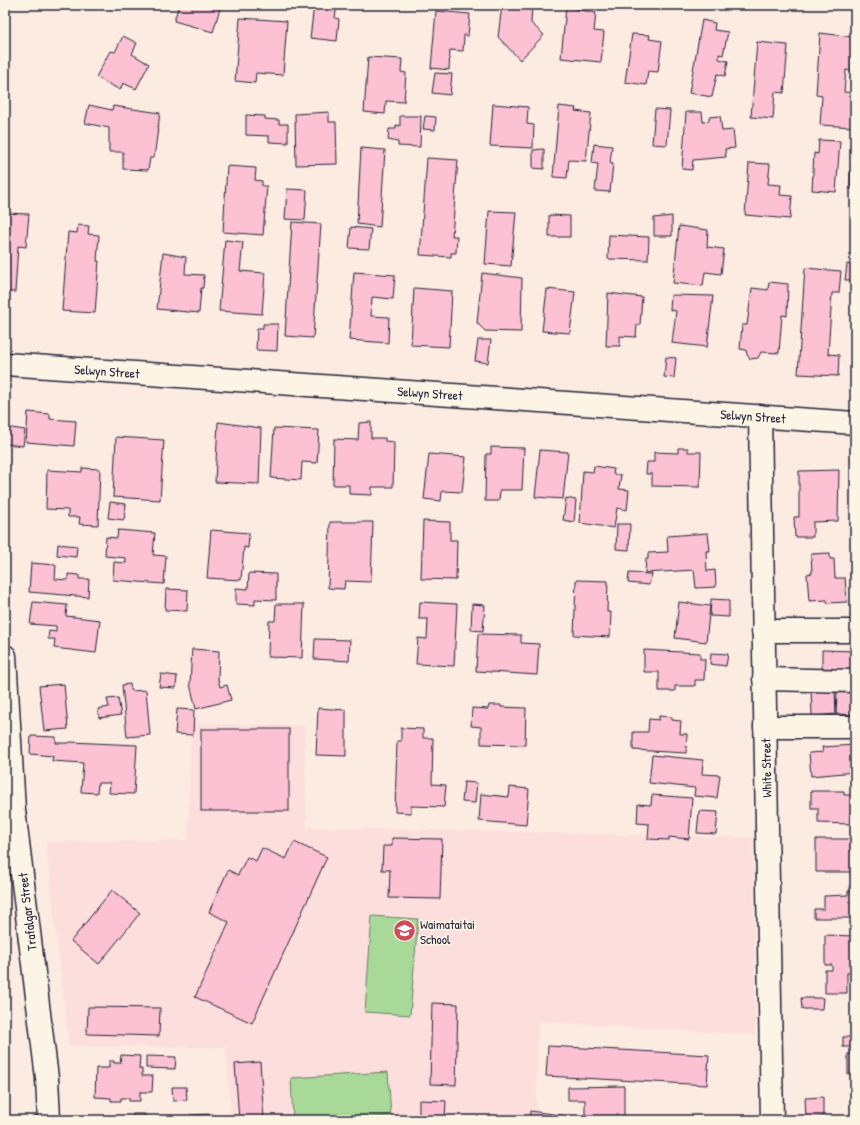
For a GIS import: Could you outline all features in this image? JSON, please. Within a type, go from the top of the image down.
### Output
[{"type":"street","name":"Selwyn Street","points":[[5,364],[855,423]]},
{"type":"street","name":"White Street","points":[[760,416],[772,1120]]},
{"type":"street","points":[[763,631],[855,631]]},
{"type":"street","name":"Trafalgar Street","points":[[5,656],[14,810],[47,1078],[49,1120]]},
{"type":"street","points":[[764,679],[855,680]]},
{"type":"street","points":[[765,727],[855,727]]},
{"type":"shaded area","name":"Waimataitai School","points":[[191,723],[304,726],[307,827],[753,838],[755,1035],[538,1021],[536,1120],[231,1120],[226,1047],[69,1046],[46,842],[188,840]]},
{"type":"green space","points":[[372,916],[418,919],[410,1015],[365,1012]]},
{"type":"green space","points":[[388,1072],[391,1116],[293,1120],[291,1078]]},
{"type":"building","points":[[179,5],[221,5],[213,32],[174,21]]},
{"type":"building","points":[[314,5],[337,5],[335,18],[339,19],[337,41],[310,38]]},
{"type":"building","points":[[502,5],[532,5],[531,23],[544,35],[520,60],[498,37]]},
{"type":"building","points":[[566,7],[596,13],[594,31],[604,32],[601,62],[561,58]]},
{"type":"building","points":[[436,11],[470,14],[468,36],[464,35],[463,51],[450,50],[449,70],[431,68]]},
{"type":"building","points":[[240,18],[287,21],[283,75],[256,73],[255,83],[235,81]]},
{"type":"building","points":[[702,20],[715,23],[714,30],[728,32],[723,55],[719,54],[719,59],[728,61],[725,76],[717,74],[712,97],[689,93]]},
{"type":"building","points":[[820,33],[853,37],[851,71],[846,70],[844,92],[855,93],[854,127],[820,125],[822,96],[816,95]]},
{"type":"building","points":[[632,34],[650,35],[649,39],[662,41],[658,72],[648,71],[646,85],[625,82]]},
{"type":"building","points":[[123,36],[137,43],[132,54],[149,64],[136,89],[123,83],[120,90],[96,77],[110,51],[115,52]]},
{"type":"building","points":[[757,42],[788,45],[784,93],[775,92],[773,119],[751,117]]},
{"type":"building","points":[[368,57],[402,59],[401,72],[406,73],[404,102],[386,101],[385,114],[364,112]]},
{"type":"building","points":[[435,73],[452,74],[450,95],[432,93]]},
{"type":"building","points":[[493,104],[528,107],[527,124],[534,125],[533,148],[490,146]]},
{"type":"building","points":[[89,105],[112,110],[113,106],[160,113],[154,158],[150,158],[148,170],[123,169],[123,152],[109,152],[109,128],[85,123]]},
{"type":"building","points":[[559,106],[576,108],[575,111],[591,113],[586,161],[569,160],[567,178],[553,177]]},
{"type":"building","points":[[655,109],[670,110],[667,145],[652,144]]},
{"type":"building","points":[[329,112],[329,122],[336,122],[337,164],[296,165],[295,114]]},
{"type":"building","points":[[686,112],[702,112],[703,122],[709,121],[709,117],[720,116],[722,131],[733,130],[735,148],[725,149],[726,157],[693,160],[692,170],[682,169]]},
{"type":"building","points":[[246,115],[265,116],[265,119],[279,120],[279,124],[288,124],[288,143],[269,142],[269,136],[246,135]]},
{"type":"building","points":[[400,116],[421,116],[420,147],[398,146],[398,142],[388,140],[389,129],[396,129],[396,125],[400,126]]},
{"type":"building","points":[[425,116],[436,117],[435,130],[423,129]]},
{"type":"building","points":[[819,140],[840,141],[836,192],[812,190],[814,153],[818,154]]},
{"type":"building","points":[[594,144],[612,146],[610,163],[613,164],[610,192],[595,191],[598,164],[592,163]]},
{"type":"building","points":[[361,148],[385,150],[380,227],[357,224]]},
{"type":"building","points":[[544,149],[544,169],[533,168],[533,150]]},
{"type":"building","points":[[427,158],[458,160],[452,236],[457,236],[456,253],[451,253],[451,257],[420,255]]},
{"type":"building","points":[[749,163],[770,164],[768,184],[781,185],[780,195],[792,196],[790,219],[745,215]]},
{"type":"building","points":[[227,166],[256,168],[255,180],[262,181],[262,186],[267,186],[263,235],[223,232]]},
{"type":"building","points":[[851,166],[855,167],[855,189],[850,189]]},
{"type":"building","points":[[287,189],[307,190],[305,220],[285,219]]},
{"type":"building","points":[[489,211],[516,212],[511,266],[485,264]]},
{"type":"building","points":[[5,213],[29,214],[26,247],[18,246],[15,292],[8,292],[6,317],[5,317]]},
{"type":"building","points":[[549,215],[570,216],[570,237],[549,237]]},
{"type":"building","points":[[672,216],[672,236],[654,236],[654,218]]},
{"type":"building","points":[[292,222],[321,224],[313,338],[285,336]]},
{"type":"building","points":[[78,225],[89,226],[88,234],[99,235],[97,261],[99,261],[95,313],[62,311],[68,232],[77,233]]},
{"type":"building","points":[[679,226],[708,230],[707,247],[724,249],[721,274],[705,272],[703,286],[673,283]]},
{"type":"building","points":[[351,227],[371,229],[369,249],[349,248]]},
{"type":"building","points":[[609,235],[649,237],[648,260],[608,259]]},
{"type":"building","points":[[225,240],[243,242],[240,271],[265,273],[262,314],[219,311]]},
{"type":"building","points":[[163,253],[186,257],[185,274],[204,275],[203,288],[201,288],[199,313],[157,309]]},
{"type":"building","points":[[847,264],[855,265],[855,280],[845,280]]},
{"type":"building","points":[[805,268],[841,271],[839,293],[832,293],[828,354],[839,355],[838,376],[798,374]]},
{"type":"building","points":[[354,272],[395,275],[393,299],[372,297],[371,316],[389,317],[388,343],[349,340]]},
{"type":"building","points":[[482,273],[522,278],[521,332],[485,331],[477,323]]},
{"type":"building","points":[[769,282],[788,284],[787,316],[782,315],[779,353],[761,352],[758,358],[750,359],[746,350],[740,349],[742,325],[747,325],[752,288],[768,290]]},
{"type":"building","points":[[414,288],[452,291],[449,347],[411,345]]},
{"type":"building","points":[[547,289],[575,292],[570,333],[542,331]]},
{"type":"building","points":[[608,293],[642,297],[640,325],[637,325],[636,337],[620,336],[620,346],[606,346]]},
{"type":"building","points":[[671,295],[713,296],[707,347],[672,343],[676,311],[670,310]]},
{"type":"building","points":[[263,324],[278,324],[277,351],[256,350],[257,328],[263,328]]},
{"type":"building","points":[[478,340],[491,340],[488,363],[475,361]]},
{"type":"building","points":[[666,357],[676,358],[674,378],[664,377]]},
{"type":"building","points":[[28,412],[50,414],[50,419],[76,421],[74,446],[26,442]]},
{"type":"building","points":[[218,422],[261,428],[259,484],[215,482]]},
{"type":"building","points":[[371,422],[371,438],[385,438],[385,441],[394,442],[393,487],[372,487],[372,495],[349,494],[349,485],[333,485],[334,439],[358,440],[359,423]]},
{"type":"building","points":[[5,427],[25,430],[23,446],[5,444]]},
{"type":"building","points":[[274,428],[319,430],[317,463],[302,462],[301,480],[271,478]]},
{"type":"building","points":[[116,437],[164,440],[160,500],[113,497]]},
{"type":"building","points":[[491,447],[524,448],[522,490],[500,490],[499,501],[485,501],[486,454],[491,454]]},
{"type":"building","points":[[678,448],[688,448],[688,452],[701,452],[700,487],[652,486],[652,474],[646,474],[647,462],[654,462],[654,452],[678,453]]},
{"type":"building","points":[[540,450],[568,452],[563,499],[535,497]]},
{"type":"building","points":[[429,454],[466,457],[462,492],[442,491],[441,501],[424,499]]},
{"type":"building","points":[[594,466],[614,469],[613,474],[621,475],[619,489],[629,490],[627,510],[617,508],[614,528],[580,523],[583,471],[593,472]]},
{"type":"building","points":[[82,468],[100,469],[98,525],[79,524],[80,517],[68,517],[68,510],[46,509],[47,470],[82,472]]},
{"type":"building","points":[[839,470],[838,521],[813,522],[813,537],[795,537],[794,517],[799,517],[799,471]]},
{"type":"building","points":[[566,498],[576,500],[574,522],[563,520]]},
{"type":"building","points":[[110,502],[126,504],[124,520],[108,518]]},
{"type":"building","points":[[423,521],[450,522],[450,540],[457,540],[456,580],[421,579]]},
{"type":"building","points":[[330,522],[373,522],[371,582],[345,581],[344,589],[328,588]]},
{"type":"building","points":[[617,524],[630,524],[629,550],[616,549]]},
{"type":"building","points":[[118,530],[155,533],[153,555],[166,556],[164,584],[113,580],[114,562],[126,563],[126,558],[105,556],[106,537],[117,538]]},
{"type":"building","points":[[211,530],[249,533],[248,548],[244,547],[241,580],[207,578]]},
{"type":"building","points":[[708,533],[710,551],[706,551],[707,571],[715,570],[716,587],[696,588],[694,570],[645,573],[648,553],[668,552],[667,536]]},
{"type":"building","points":[[58,544],[77,546],[76,557],[57,555]]},
{"type":"building","points":[[830,553],[830,559],[834,559],[835,578],[845,578],[847,602],[827,603],[827,600],[809,601],[807,574],[812,573],[811,554]]},
{"type":"building","points":[[31,563],[56,565],[55,579],[68,580],[68,574],[79,575],[79,579],[89,579],[88,597],[29,592]]},
{"type":"building","points":[[249,573],[276,574],[276,600],[255,599],[255,605],[236,604],[236,588],[248,589]]},
{"type":"building","points":[[629,573],[652,574],[649,585],[628,583]]},
{"type":"building","points":[[576,580],[608,581],[607,612],[611,612],[610,637],[574,635]]},
{"type":"building","points":[[166,589],[188,590],[187,611],[165,610]]},
{"type":"building","points":[[711,599],[729,600],[729,617],[710,616]]},
{"type":"building","points":[[33,602],[67,605],[66,616],[100,620],[96,653],[54,648],[55,639],[48,639],[49,631],[56,632],[56,626],[30,624]]},
{"type":"building","points":[[420,602],[457,604],[454,666],[416,664],[418,638],[427,639],[428,619],[419,619]]},
{"type":"building","points":[[679,602],[710,606],[706,642],[675,638]]},
{"type":"building","points":[[276,604],[304,604],[302,658],[268,657],[269,621],[275,621]]},
{"type":"building","points":[[472,604],[485,605],[483,631],[471,630]]},
{"type":"building","points":[[478,634],[521,635],[521,643],[539,644],[537,675],[476,671]]},
{"type":"building","points":[[315,639],[350,640],[349,661],[314,659]]},
{"type":"building","points":[[192,649],[219,651],[218,679],[220,687],[227,685],[231,700],[196,709],[190,684]]},
{"type":"building","points":[[644,650],[700,653],[700,659],[705,659],[704,680],[695,680],[695,686],[675,686],[675,691],[659,691],[659,672],[644,672]]},
{"type":"building","points":[[822,650],[855,651],[855,673],[822,673]]},
{"type":"building","points":[[711,653],[728,654],[726,666],[710,664]]},
{"type":"building","points":[[161,674],[177,676],[176,688],[159,687]]},
{"type":"building","points":[[64,684],[68,729],[44,731],[39,686]]},
{"type":"building","points":[[130,684],[131,691],[146,690],[150,735],[127,737],[122,685]]},
{"type":"building","points":[[811,689],[835,689],[836,714],[812,716]]},
{"type":"building","points":[[837,692],[855,692],[855,715],[836,714]]},
{"type":"building","points":[[118,698],[121,715],[99,718],[98,709],[109,707],[107,699]]},
{"type":"building","points":[[489,705],[526,708],[525,745],[481,744],[481,727],[471,726],[472,708],[488,709]]},
{"type":"building","points":[[318,708],[346,710],[346,756],[316,755]]},
{"type":"building","points":[[177,709],[194,710],[193,735],[175,734]]},
{"type":"building","points":[[659,716],[672,717],[672,720],[681,721],[680,734],[687,734],[686,753],[633,750],[633,732],[648,732],[649,719],[659,720]]},
{"type":"building","points":[[401,728],[423,729],[423,738],[433,738],[432,784],[446,785],[444,807],[411,806],[411,813],[395,812],[397,741],[401,741]]},
{"type":"building","points":[[201,729],[289,729],[289,811],[201,811]]},
{"type":"building","points":[[31,736],[56,737],[56,743],[70,742],[137,745],[134,794],[109,793],[110,783],[98,783],[97,793],[81,792],[83,763],[52,761],[53,756],[30,754]]},
{"type":"building","points":[[855,745],[855,772],[811,776],[809,753],[823,752],[822,747]]},
{"type":"building","points":[[652,755],[703,760],[702,774],[720,775],[717,798],[694,796],[695,788],[649,783]]},
{"type":"building","points":[[464,782],[477,783],[475,803],[462,802]]},
{"type":"building","points":[[510,787],[529,789],[526,825],[479,821],[481,794],[509,797]]},
{"type":"building","points":[[811,791],[844,791],[844,795],[852,795],[851,824],[818,823],[818,808],[811,808]]},
{"type":"building","points":[[652,795],[692,798],[689,839],[669,837],[669,840],[648,839],[649,824],[637,823],[638,804],[651,805]]},
{"type":"building","points":[[699,811],[718,812],[716,834],[697,833]]},
{"type":"building","points":[[392,838],[442,839],[440,899],[389,898],[390,870],[382,870],[383,846],[392,846]]},
{"type":"building","points":[[816,839],[851,839],[851,852],[855,852],[855,872],[816,872]]},
{"type":"building","points":[[294,842],[327,857],[252,1023],[195,997],[229,922],[209,912],[228,870],[238,875],[247,857],[256,861],[262,848],[286,859]]},
{"type":"building","points":[[112,890],[140,913],[99,964],[71,941]]},
{"type":"building","points":[[848,891],[855,891],[855,918],[814,918],[814,909],[824,909],[824,896],[848,895]]},
{"type":"building","points":[[825,935],[855,936],[855,973],[847,973],[847,993],[825,993],[825,970],[832,970],[832,965],[825,965]]},
{"type":"building","points":[[801,998],[823,998],[822,1009],[802,1009]]},
{"type":"building","points":[[432,1003],[458,1004],[456,1085],[430,1084]]},
{"type":"building","points":[[88,1007],[160,1008],[159,1036],[87,1034]]},
{"type":"building","points":[[843,1037],[855,1037],[855,1047],[843,1047]]},
{"type":"building","points":[[548,1046],[709,1055],[707,1085],[546,1076]]},
{"type":"building","points":[[848,1054],[855,1054],[855,1074],[848,1074]]},
{"type":"building","points":[[121,1055],[140,1056],[139,1069],[142,1069],[142,1076],[153,1076],[152,1092],[140,1092],[140,1101],[129,1101],[129,1098],[121,1098],[121,1101],[111,1101],[111,1098],[95,1097],[96,1068],[109,1068],[109,1061],[120,1063]]},
{"type":"building","points":[[146,1056],[176,1057],[175,1069],[146,1068]]},
{"type":"building","points":[[260,1062],[264,1120],[239,1120],[235,1064]]},
{"type":"building","points":[[624,1086],[624,1116],[585,1116],[585,1100],[568,1100],[568,1087]]},
{"type":"building","points":[[172,1087],[186,1087],[187,1100],[173,1101]]},
{"type":"building","points":[[823,1097],[823,1117],[806,1118],[805,1098]]},
{"type":"building","points":[[419,1100],[446,1101],[445,1120],[419,1120]]},
{"type":"building","points":[[530,1111],[567,1116],[566,1120],[529,1120]]},
{"type":"building","points":[[133,1114],[145,1114],[145,1120],[119,1120],[119,1118],[133,1117]]},
{"type":"building","points":[[213,1114],[213,1120],[171,1120],[190,1118],[190,1115]]},
{"type":"place","name":"Waimataitai School","points":[[405,931]]}]
